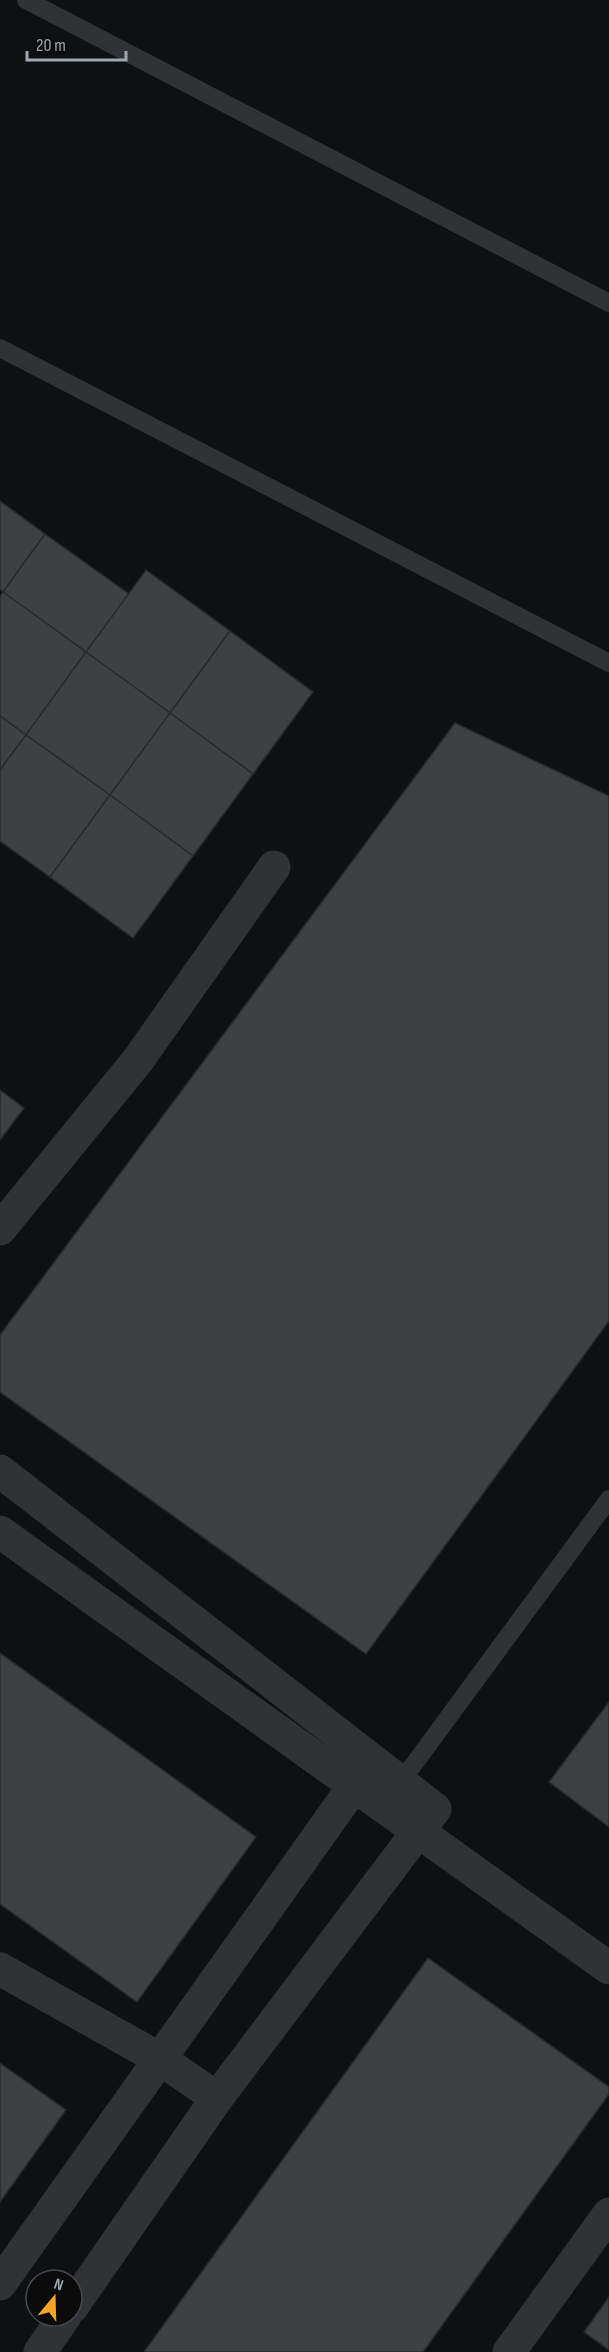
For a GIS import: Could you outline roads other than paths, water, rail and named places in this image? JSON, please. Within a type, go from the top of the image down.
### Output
[{"type":"street","points":[[0,1229],[138,1060],[274,867]]},
{"type":"street","points":[[0,1472],[435,1809],[217,2098],[84,2290]]},
{"type":"street","points":[[0,1532],[609,1968]]},
{"type":"street","points":[[0,2284],[354,1786]]},
{"type":"street","points":[[0,1969],[160,2059],[217,2098]]},
{"type":"street","points":[[509,2352],[609,2214]]},
{"type":"street","points":[[40,2352],[57,2328]]},
{"type":"lane","points":[[26,0],[609,303]]},
{"type":"lane","points":[[0,348],[609,663]]},
{"type":"lane","points":[[400,1783],[609,1499]]}]
